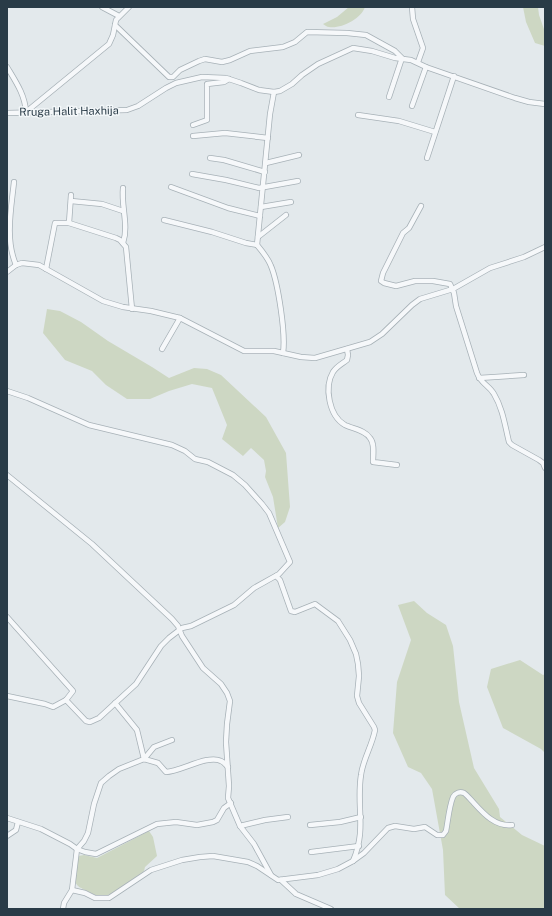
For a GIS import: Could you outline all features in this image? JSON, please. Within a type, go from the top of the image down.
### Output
[{"type":"street","points":[[102,7],[119,16]]},
{"type":"street","points":[[26,112],[109,44],[113,35],[116,20],[129,7]]},
{"type":"street","points":[[412,7],[413,19],[423,48],[418,62]]},
{"type":"street","points":[[115,25],[162,72],[169,77],[174,76],[180,70],[205,59],[222,62],[250,51],[283,47],[295,42],[307,32],[366,35],[395,51],[402,58]]},
{"type":"street","points":[[257,245],[274,92],[280,91],[292,84],[318,64],[353,48],[372,51],[395,58],[418,62],[426,67],[523,101],[545,104]]},
{"type":"street","points":[[389,97],[402,58]]},
{"type":"street","points":[[7,67],[22,92],[26,105],[26,112]]},
{"type":"street","points":[[412,106],[426,67]]},
{"type":"street","points":[[174,76],[178,82]]},
{"type":"street","points":[[427,158],[454,76]]},
{"type":"street","name":"Rruga Halit Haxhija","points":[[7,113],[127,110],[178,82],[207,77],[230,80],[260,90],[274,92]]},
{"type":"street","points":[[192,125],[207,120],[207,84],[230,80]]},
{"type":"street","points":[[358,115],[399,121],[435,132]]},
{"type":"street","points":[[193,136],[225,134],[268,138]]},
{"type":"street","points":[[266,163],[299,155]]},
{"type":"street","points":[[210,158],[224,160],[265,172]]},
{"type":"street","points":[[192,174],[259,188],[298,181]]},
{"type":"street","points":[[14,182],[10,210],[10,246],[16,265]]},
{"type":"street","points":[[171,187],[228,208],[260,216]]},
{"type":"street","points":[[122,188],[125,235],[123,243]]},
{"type":"street","points":[[69,223],[71,195]]},
{"type":"street","points":[[71,201],[102,204],[123,211]]},
{"type":"street","points":[[261,208],[292,202]]},
{"type":"street","points":[[421,206],[409,228],[403,233],[383,273],[381,281],[396,286],[415,281],[433,281],[450,284],[453,289],[458,311],[479,378],[481,382],[491,389],[498,401],[509,442],[539,460],[543,463],[545,468]]},
{"type":"street","points":[[258,237],[286,215]]},
{"type":"street","points":[[164,220],[257,245],[268,259],[273,272],[279,297],[284,353]]},
{"type":"street","points":[[46,269],[54,224],[58,222],[69,223],[116,238],[126,247],[132,309]]},
{"type":"street","points":[[7,272],[16,265],[28,263],[46,269],[99,299],[111,304],[180,318],[244,351],[274,351],[301,357],[315,358],[365,344],[375,339],[420,299],[453,289],[490,268],[524,257],[545,246]]},
{"type":"street","points":[[162,349],[180,318]]},
{"type":"street","points":[[347,348],[347,360],[336,367],[330,380],[329,394],[334,413],[345,425],[363,432],[370,438],[373,449],[373,462],[398,465]]},
{"type":"street","points":[[479,378],[524,375]]},
{"type":"street","points":[[7,391],[28,398],[89,425],[172,445],[195,459],[208,462],[233,475],[245,485],[262,504],[274,523],[277,534],[290,562],[276,576],[254,588],[234,605],[180,630],[166,641],[136,684],[99,718],[90,722],[84,720],[66,700]]},
{"type":"street","points":[[7,475],[109,560],[172,619],[203,668],[223,687],[228,696],[230,705],[226,724],[229,786],[228,795],[240,826],[254,844],[266,864],[271,877]]},
{"type":"street","points":[[276,576],[280,580],[291,611],[295,612],[315,604],[340,624],[348,635],[356,654],[359,670],[358,700],[360,707],[375,730],[361,774],[361,831],[359,846],[354,861]]},
{"type":"street","points":[[7,618],[72,691],[66,700],[53,707],[7,696]]},
{"type":"street","points":[[115,703],[138,733],[144,759]]},
{"type":"street","points":[[63,909],[64,903],[72,890],[77,849],[84,841],[88,833],[101,783],[119,769],[144,759],[154,747],[172,740]]},
{"type":"street","points":[[144,759],[158,763],[166,772],[171,772],[196,762],[216,760],[222,761],[228,768]]},
{"type":"street","points":[[72,890],[85,893],[95,898],[109,898],[151,870],[200,856],[213,856],[248,862],[257,866],[271,877],[281,880],[324,873],[338,869],[354,861],[368,850],[384,831],[392,827],[399,826],[414,829],[424,827],[437,835],[443,835],[446,831],[453,799],[458,793],[464,793],[467,795],[480,810],[492,820],[504,825],[512,825]]},
{"type":"street","points":[[7,818],[41,829],[77,849],[90,854],[98,854],[157,824],[176,822],[197,825],[213,822],[217,820],[224,808],[231,803]]},
{"type":"street","points":[[240,826],[265,820],[288,817]]},
{"type":"street","points":[[310,825],[340,822],[361,817]]},
{"type":"street","points":[[7,836],[16,830],[18,822]]},
{"type":"street","points":[[311,852],[359,846]]},
{"type":"street","points":[[281,880],[296,894],[331,909]]},
{"type":"green space","points":[[349,7],[365,7],[355,19],[345,25],[328,27],[323,24],[337,17]]},
{"type":"green space","points":[[523,7],[538,7],[545,32],[545,46],[535,43],[526,22]]},
{"type":"green space","points":[[47,309],[60,311],[81,322],[108,341],[169,378],[194,368],[207,369],[221,375],[266,417],[286,453],[290,507],[285,522],[278,528],[273,497],[265,477],[266,471],[264,460],[251,448],[243,456],[222,439],[227,425],[212,388],[192,384],[150,399],[127,399],[106,385],[92,371],[65,360],[43,333]]},
{"type":"green space","points":[[414,601],[427,613],[446,625],[453,646],[459,702],[474,768],[499,809],[500,817],[522,835],[545,846],[545,909],[460,909],[445,895],[443,850],[432,789],[421,773],[408,767],[393,733],[397,682],[411,640],[398,605]]},
{"type":"green space","points":[[520,660],[543,675],[545,674],[545,753],[541,749],[503,728],[487,687],[491,669]]},
{"type":"green space","points":[[149,831],[153,837],[157,856],[145,867],[144,871],[112,894],[106,896],[97,896],[77,885],[75,881],[78,856],[84,855],[97,858]]}]
